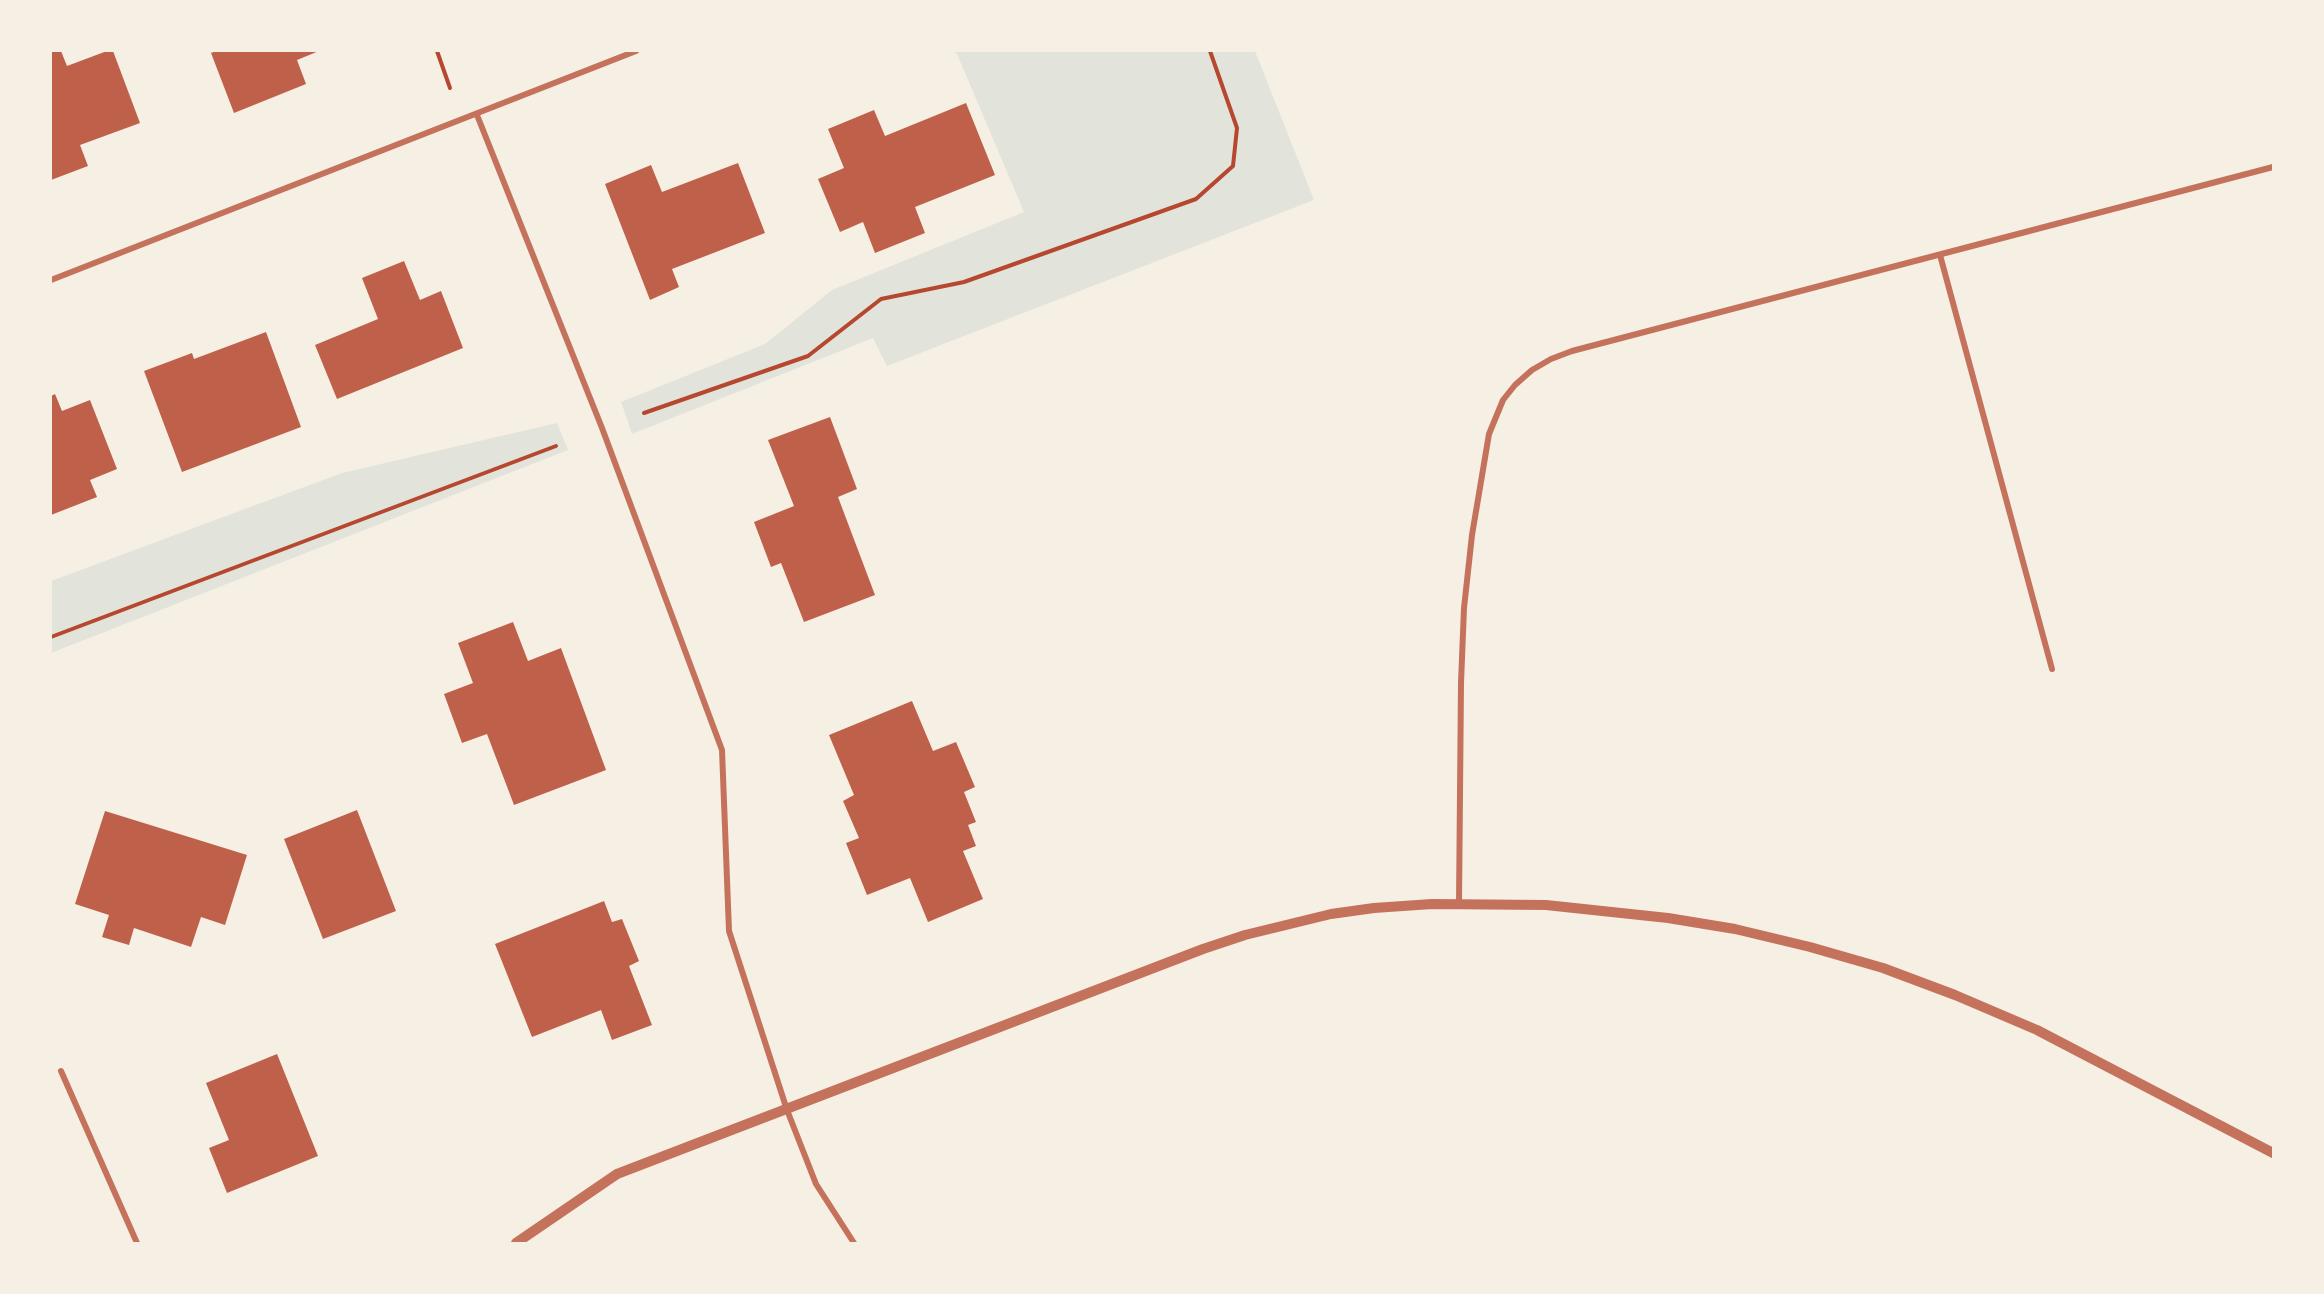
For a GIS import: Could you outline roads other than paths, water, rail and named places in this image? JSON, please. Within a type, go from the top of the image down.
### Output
[{"type":"street","points":[[51,280],[636,51]]},
{"type":"street","points":[[477,115],[602,428],[722,750],[729,931],[787,1110],[816,1184],[854,1243]]},
{"type":"street","points":[[1459,903],[1464,608],[1489,434],[1503,400],[1515,385],[1532,370],[1551,358],[1572,351],[2273,167]]},
{"type":"street","points":[[1940,255],[2052,669]]},
{"type":"street","points":[[516,1243],[617,1174],[1245,934],[1288,923],[1364,910],[1459,903],[1546,904],[1668,918],[1778,939],[1883,968],[1955,995],[2037,1030],[2273,1153]]},
{"type":"street","points":[[61,1071],[137,1243]]}]
